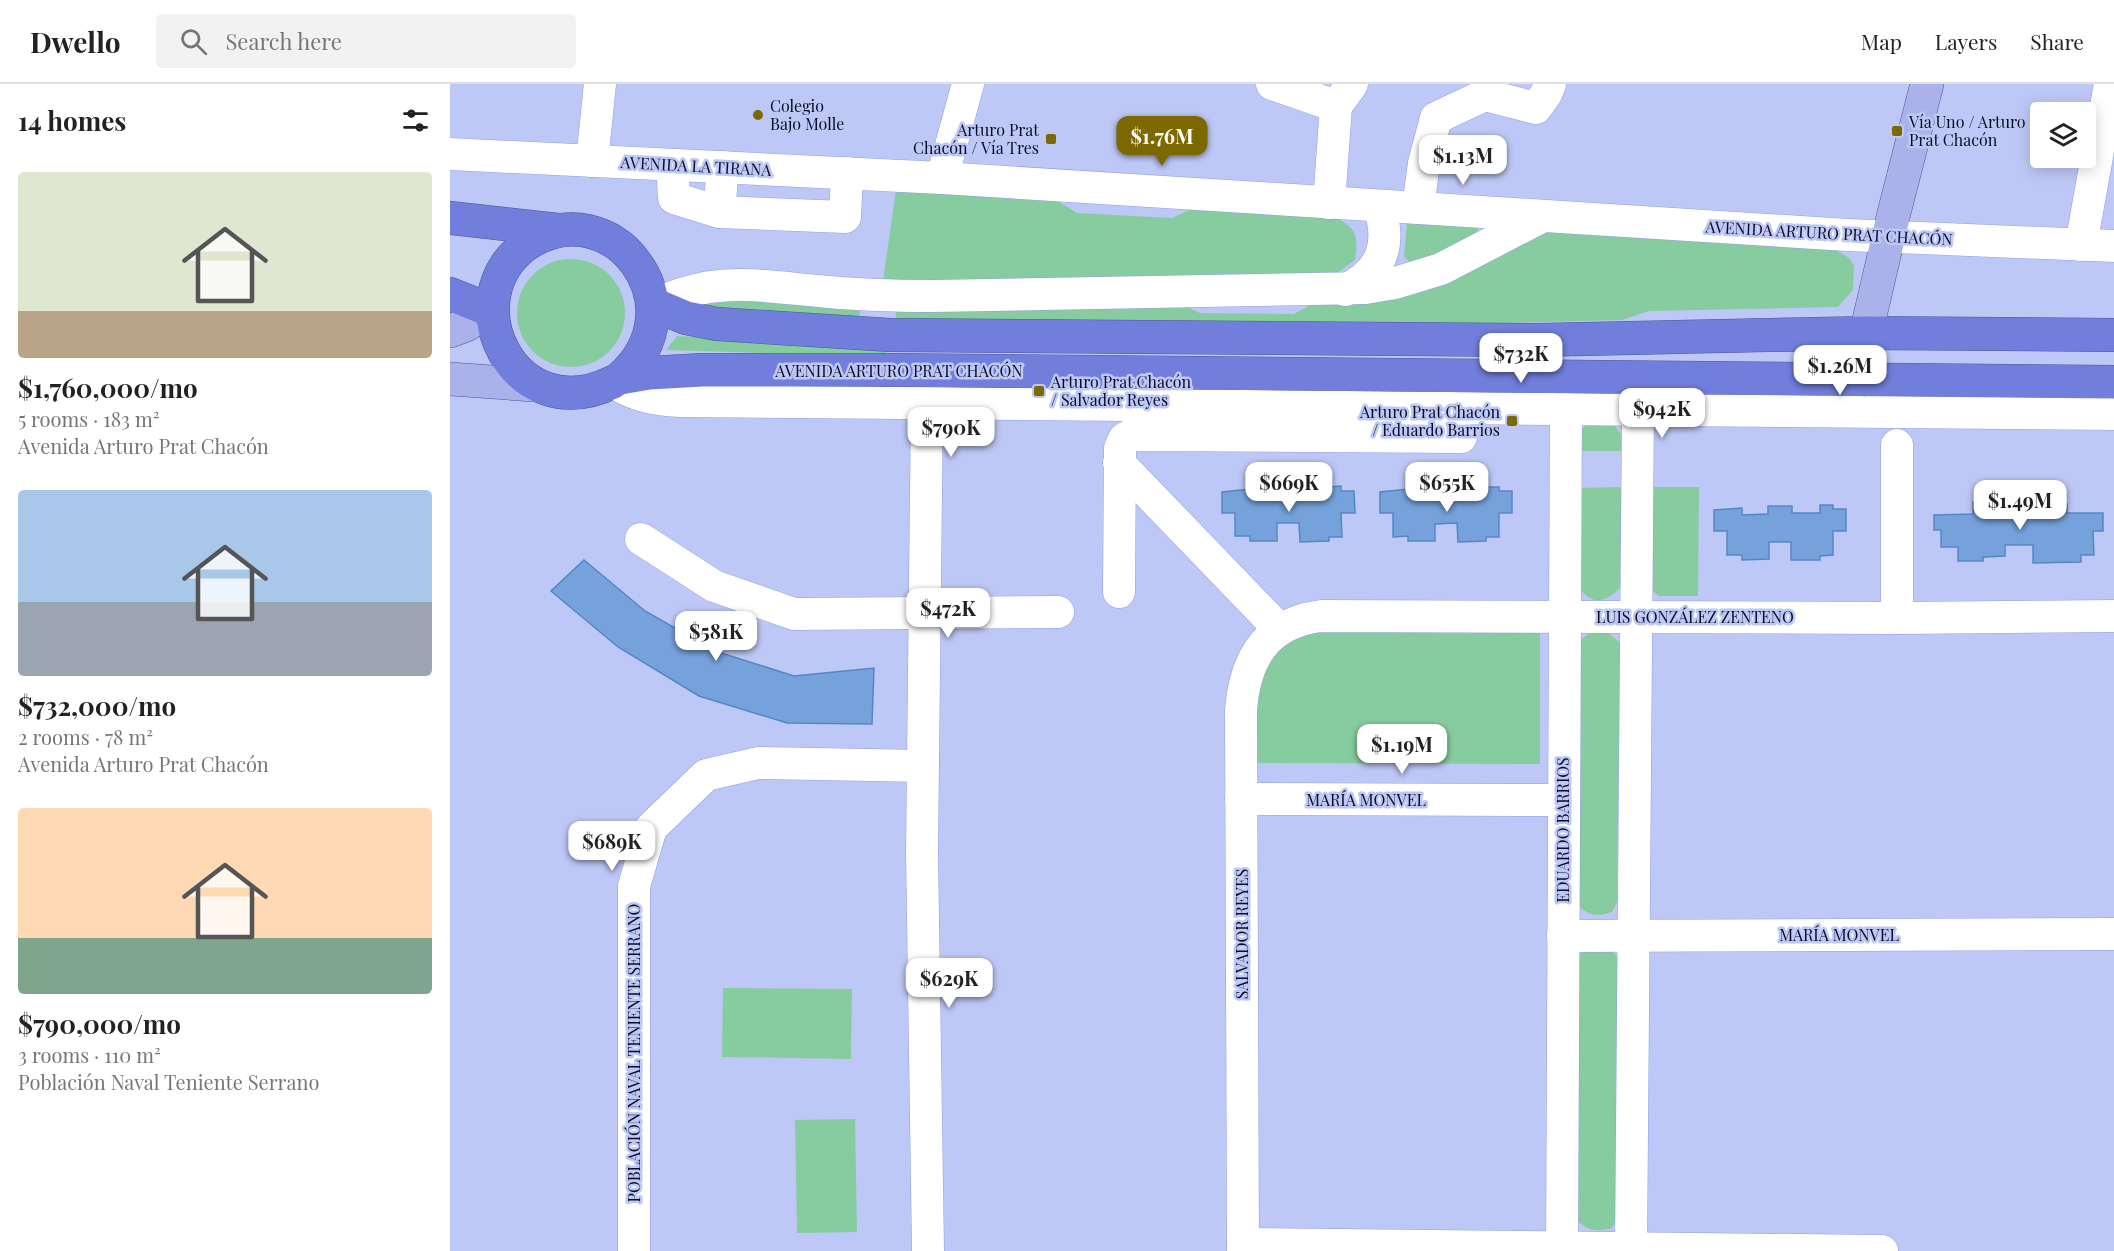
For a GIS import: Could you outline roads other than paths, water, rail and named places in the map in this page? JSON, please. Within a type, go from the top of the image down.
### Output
[{"type":"highway","points":[[450,218],[565,231]]},
{"type":"highway","name":"AVENIDA ARTURO PRAT CHACÓN","points":[[616,380],[639,358],[646,346],[653,318],[651,293],[636,262],[610,240],[588,232],[565,231],[540,237],[517,251],[501,272],[492,297],[490,310],[493,333],[502,354],[516,372],[534,385],[568,394],[591,392],[616,380],[649,373],[702,370],[891,370],[1865,396],[2114,382]]},
{"type":"highway","points":[[450,294],[490,310]]},
{"type":"highway","name":"AVENIDA ARTURO PRAT CHACÓN","points":[[653,304],[686,318],[717,324],[890,336],[1538,340],[1866,333],[2114,335]]},
{"type":"main road","points":[[1865,396],[1866,333],[1927,84]]},
{"type":"main road","points":[[450,331],[466,325],[490,310]]},
{"type":"main road","name":"AVENIDA ARTURO PRAT CHACÓN","points":[[450,379],[534,385]]},
{"type":"street","points":[[592,161],[600,84]]},
{"type":"street","points":[[942,178],[968,84]]},
{"type":"street","points":[[1272,84],[1344,95],[1329,203]]},
{"type":"street","points":[[1418,208],[1424,163],[1436,118],[1488,90],[1536,108],[1550,84]]},
{"type":"street","points":[[2082,245],[2109,84]]},
{"type":"street","name":"AVENIDA LA TIRANA","points":[[450,154],[942,178]]},
{"type":"street","points":[[672,165],[674,198],[719,212],[784,215],[845,217],[847,173]]},
{"type":"street","points":[[719,212],[723,167]]},
{"type":"street","points":[[784,215],[787,170]]},
{"type":"street","name":"AVENIDA ARTURO PRAT CHACÓN","points":[[942,178],[1848,235],[2114,246]]},
{"type":"street","points":[[1345,290],[1370,274],[1379,261],[1386,233],[1379,206]]},
{"type":"street","points":[[653,304],[680,294],[740,285],[873,296],[1345,290],[1395,283],[1441,269],[1544,216]]},
{"type":"street","name":"AVENIDA ARTURO PRAT CHACÓN","points":[[616,380],[637,395],[666,400],[1638,410],[1865,396],[2114,414]]},
{"type":"street","points":[[927,404],[922,766],[928,1251]]},
{"type":"street","name":"EDUARDO BARRIOS","points":[[1562,1249],[1566,409]]},
{"type":"street","points":[[1631,1250],[1638,410]]},
{"type":"street","points":[[1119,592],[1120,448],[1124,439],[1131,435],[1461,436]]},
{"type":"street","points":[[1897,445],[1897,618]]},
{"type":"street","points":[[1119,463],[1279,629]]},
{"type":"street","points":[[641,539],[714,586],[794,614],[1059,612]]},
{"type":"street","name":"LUIS GONZÁLEZ ZENTENO","points":[[1279,629],[1299,620],[1321,616],[1897,618],[2114,616]]},
{"type":"street","name":"SALVADOR REYES","points":[[1243,1247],[1242,692],[1254,657],[1261,646],[1279,629]]},
{"type":"street","name":"POBLACIÓN NAVAL TENIENTE SERRANO","points":[[634,1251],[634,886],[651,828],[706,775],[758,763],[922,766]]},
{"type":"street","name":"MARÍA MONVEL","points":[[1242,799],[1563,800]]},
{"type":"street","name":"MARÍA MONVEL","points":[[1563,936],[2114,934]]},
{"type":"street","points":[[1243,1247],[1882,1251]]},
{"type":"place","name":"Colegio Bajo Molle","points":[[758,115]]},
{"type":"place","name":"Vía Uno / Arturo Prat Chacón","points":[[1897,131]]},
{"type":"place","name":"Arturo Prat Chacón / Vía Tres","points":[[1051,139]]},
{"type":"place","name":"Arturo Prat Chacón / Salvador Reyes","points":[[1039,391]]},
{"type":"place","name":"Arturo Prat Chacón / Eduardo Barrios","points":[[1512,421]]}]
